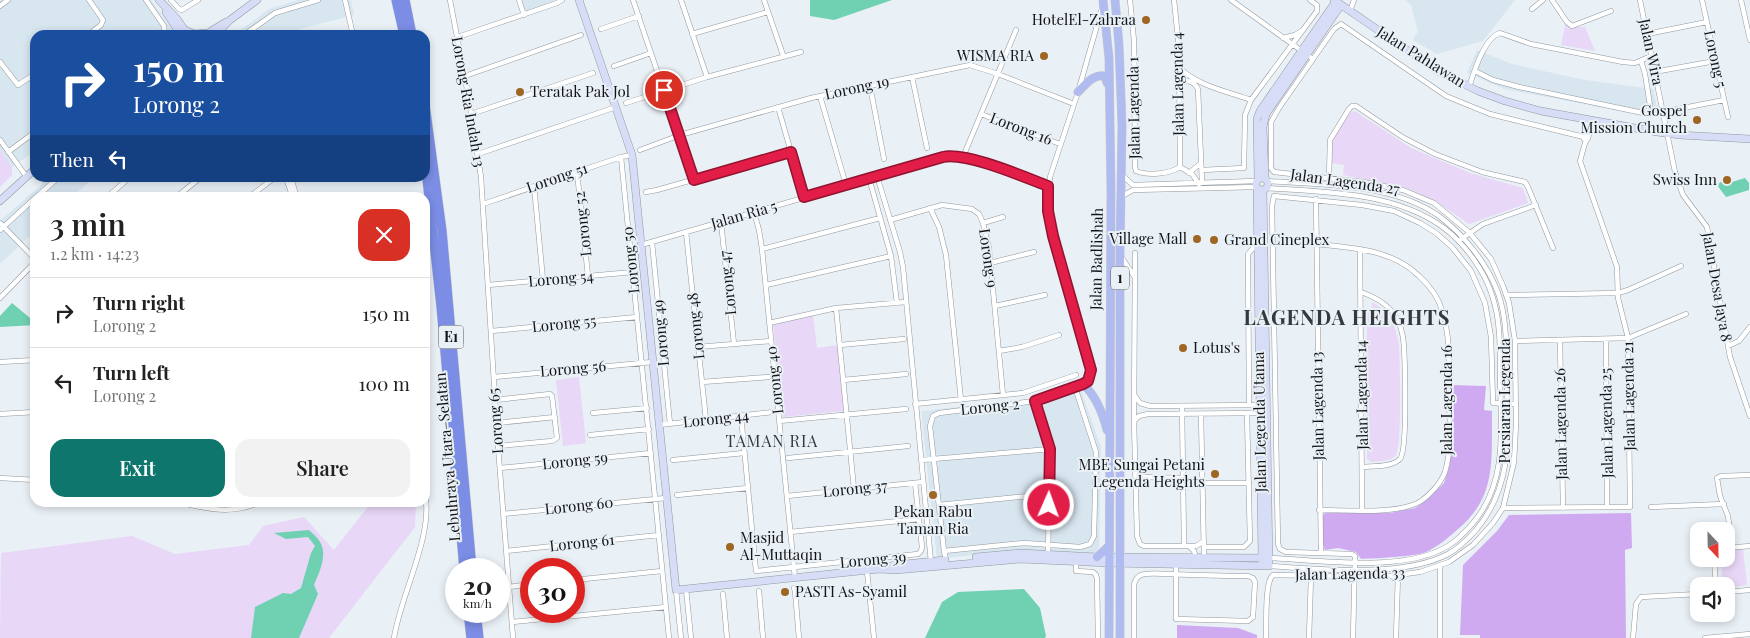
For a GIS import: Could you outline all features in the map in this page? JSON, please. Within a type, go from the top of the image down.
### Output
[{"type":"highway","points":[[396,0],[403,30]]},
{"type":"highway","points":[[404,0],[411,30]]},
{"type":"highway","name":"Lebuhraya Utara–Selatan","points":[[430,142],[442,231],[471,558]]},
{"type":"highway","name":"Lebuhraya Utara–Selatan","points":[[430,206],[441,306],[463,558]]},
{"type":"highway","points":[[469,623],[470,638]]},
{"type":"highway","points":[[477,623],[479,638]]},
{"type":"main road","name":"Jalan Badlishah","points":[[1114,0],[1121,90],[1122,175],[1120,252],[1120,638]]},
{"type":"main road","name":"Jalan Badlishah","points":[[1104,2],[1108,39],[1112,190],[1109,638]]},
{"type":"main road","points":[[1079,89],[1091,79],[1103,75],[1107,79],[1110,102]]},
{"type":"main road","points":[[1083,384],[1093,395],[1098,405],[1109,440]]},
{"type":"main road","points":[[1097,557],[1109,546]]},
{"type":"street","points":[[0,6],[8,0]]},
{"type":"street","points":[[89,0],[103,20],[101,25],[94,30]]},
{"type":"street","points":[[146,0],[164,26],[164,30]]},
{"type":"street","points":[[159,0],[179,30]]},
{"type":"street","points":[[171,0],[179,10],[198,0]]},
{"type":"street","points":[[215,30],[257,0]]},
{"type":"street","points":[[291,7],[292,0]]},
{"type":"street","points":[[251,30],[275,13],[318,0]]},
{"type":"street","points":[[345,0],[352,30]]},
{"type":"street","name":"Lorong Ria Indah 13","points":[[450,0],[472,114],[483,204]]},
{"type":"street","points":[[519,0],[524,15]]},
{"type":"street","points":[[458,37],[557,4],[562,0]]},
{"type":"street","points":[[580,0],[632,155],[681,638]]},
{"type":"street","points":[[633,0],[694,180]]},
{"type":"street","points":[[681,0],[707,77]]},
{"type":"street","points":[[764,0],[784,55]]},
{"type":"street","name":"Jalan Lagenda 1","points":[[1130,0],[1134,41],[1136,171],[1140,173],[1166,172],[1180,167]]},
{"type":"street","name":"Jalan Lagenda 4","points":[[1174,0],[1178,30],[1180,167]]},
{"type":"street","points":[[1231,0],[1307,55]]},
{"type":"street","points":[[1202,170],[1244,168],[1245,115],[1251,100],[1318,11],[1316,5],[1310,0]]},
{"type":"street","points":[[1350,11],[1354,0]]},
{"type":"street","points":[[1532,9],[1543,0]]},
{"type":"street","points":[[1552,0],[1567,22],[1572,26],[1611,12]]},
{"type":"street","name":"Jalan Wira","points":[[1640,0],[1668,134]]},
{"type":"street","name":"Lorong 5","points":[[1702,0],[1728,117]]},
{"type":"street","points":[[1741,0],[1750,40]]},
{"type":"street","points":[[1083,384],[1088,381],[1090,376],[1090,364],[1053,236],[1048,211],[1048,186],[1104,2]]},
{"type":"street","points":[[1122,175],[1133,185],[1261,184],[1262,128],[1264,118],[1268,109],[1307,55],[1337,2]]},
{"type":"street","name":"Jalan Pahlawan","points":[[1337,2],[1422,61],[1469,87],[1526,108],[1668,134],[1750,138]]},
{"type":"street","points":[[692,34],[768,12]]},
{"type":"street","points":[[600,29],[639,16]]},
{"type":"street","points":[[1647,34],[1707,22]]},
{"type":"street","points":[[1307,55],[1334,29],[1339,25],[1344,25],[1446,96],[1490,114],[1586,138]]},
{"type":"street","points":[[963,157],[1016,30]]},
{"type":"street","points":[[1283,38],[1304,30]]},
{"type":"street","points":[[1469,87],[1485,48],[1494,35],[1500,33],[1531,44],[1630,63],[1641,61],[1651,56]]},
{"type":"street","points":[[465,76],[581,35]]},
{"type":"street","points":[[626,103],[707,77],[801,52]]},
{"type":"street","points":[[614,66],[651,53]]},
{"type":"street","name":"Jalan Lagenda 27","points":[[1307,55],[1272,119],[1272,168],[1275,172],[1389,187],[1427,200],[1443,210],[1470,232],[1491,260],[1506,295],[1515,341],[1515,455],[1503,508],[1479,538]]},
{"type":"street","points":[[1475,71],[1493,80],[1519,88],[1643,113],[1649,110],[1650,105],[1641,61]]},
{"type":"street","points":[[1654,72],[1715,61]]},
{"type":"street","points":[[0,62],[18,85],[30,77]]},
{"type":"street","name":"Lorong 19","points":[[640,150],[680,135],[820,96],[970,65],[1074,104]]},
{"type":"street","points":[[1179,68],[1186,75],[1208,85],[1251,100]]},
{"type":"street","points":[[472,114],[593,73]]},
{"type":"street","points":[[912,77],[927,148]]},
{"type":"street","points":[[1179,83],[1194,82],[1198,89],[1202,170],[1200,185]]},
{"type":"street","points":[[1198,89],[1208,85]]},
{"type":"street","points":[[870,86],[884,159]]},
{"type":"street","points":[[820,96],[846,185]]},
{"type":"street","points":[[1663,112],[1724,100]]},
{"type":"street","points":[[1329,186],[1330,137],[1349,109],[1354,105],[1404,138],[1430,152],[1482,172],[1525,182],[1553,248]]},
{"type":"street","points":[[478,154],[616,106]]},
{"type":"street","points":[[778,107],[804,197]]},
{"type":"street","name":"Lorong 16","points":[[981,114],[1060,144]]},
{"type":"street","name":"Jalan Lagenda 21","points":[[1590,121],[1581,165],[1617,267],[1618,293],[1628,338],[1630,507],[1608,507]]},
{"type":"street","name":"Jalan Desa Jaya 8","points":[[1668,134],[1680,191],[1706,224],[1708,230],[1728,346],[1750,416]]},
{"type":"street","points":[[8,152],[30,136]]},
{"type":"street","points":[[0,140],[26,176]]},
{"type":"street","points":[[646,192],[791,152]]},
{"type":"street","name":"Lorong 51","points":[[483,204],[620,157],[632,155]]},
{"type":"street","name":"Lorong 50","points":[[620,157],[669,638]]},
{"type":"street","name":"Jalan Ria 5","points":[[641,245],[943,157],[963,157],[1048,186]]},
{"type":"street","points":[[1190,173],[1201,163]]},
{"type":"street","points":[[1180,167],[1190,173],[1200,185]]},
{"type":"street","name":"Lorong 52","points":[[577,172],[588,276]]},
{"type":"street","points":[[0,201],[30,173]]},
{"type":"street","points":[[877,176],[902,258],[932,564]]},
{"type":"street","points":[[869,178],[891,256],[897,303]]},
{"type":"street","points":[[42,192],[53,182]]},
{"type":"street","points":[[113,192],[124,182]]},
{"type":"street","points":[[182,192],[195,182]]},
{"type":"street","points":[[256,192],[269,182]]},
{"type":"street","name":"Persiaran Legenda","points":[[1176,560],[1204,557],[1355,570],[1399,568],[1430,562],[1454,550],[1473,533],[1493,507],[1501,486],[1508,444],[1506,345],[1500,302],[1489,274],[1461,239],[1438,216],[1411,201],[1385,194],[1329,186],[1261,184]]},
{"type":"street","name":"Persiaran Legenda","points":[[1109,560],[1394,562],[1432,554],[1454,542],[1483,510],[1495,484],[1500,454],[1501,405],[1499,345],[1495,304],[1489,286],[1461,239],[1416,210],[1399,204],[1350,195],[1261,184]]},
{"type":"street","name":"Jalan Legenda Utama","points":[[1261,184],[1257,244],[1260,368],[1264,413],[1266,562]]},
{"type":"street","name":"Jalan Legenda Utama","points":[[1261,184],[1263,404]]},
{"type":"street","points":[[1122,196],[1133,190],[1200,185]]},
{"type":"street","points":[[534,186],[543,280]]},
{"type":"street","name":"Jalan Lagenda 13","points":[[1316,192],[1321,552]]},
{"type":"street","points":[[1353,638],[1355,556],[1352,554],[1321,552],[1286,552],[1282,551],[1279,546],[1272,201],[1274,196],[1316,199],[1394,211],[1436,233],[1461,257],[1474,275],[1485,303],[1491,337],[1492,399],[1494,404],[1516,404]]},
{"type":"street","points":[[30,202],[1,226],[30,255]]},
{"type":"street","name":"Lorong 65","points":[[483,204],[507,558]]},
{"type":"street","name":"Lorong 9","points":[[890,220],[947,205],[972,209],[979,214],[988,242],[1003,395]]},
{"type":"street","points":[[1461,239],[1483,224],[1536,205]]},
{"type":"street","points":[[930,208],[939,227],[946,255],[961,400]]},
{"type":"street","name":"Lorong 40","points":[[754,212],[760,230],[795,578]]},
{"type":"street","points":[[983,223],[1003,217]]},
{"type":"street","points":[[762,249],[880,218]]},
{"type":"street","name":"Lorong 47","points":[[721,222],[734,344]]},
{"type":"street","name":"Lorong 48","points":[[686,232],[706,420]]},
{"type":"street","name":"Lorong 49","points":[[652,242],[670,424]]},
{"type":"street","points":[[1249,404],[1248,254],[1257,244]]},
{"type":"street","name":"Jalan Lagenda 16","points":[[1316,244],[1360,249],[1387,256],[1408,267],[1426,282],[1440,303],[1445,320],[1448,342],[1450,432],[1445,471],[1439,483],[1423,500],[1416,504],[1396,508],[1320,510]]},
{"type":"street","name":"Jalan Lagenda 14","points":[[1360,249],[1362,510]]},
{"type":"street","points":[[990,263],[1034,252]]},
{"type":"street","points":[[1120,252],[1135,278]]},
{"type":"street","points":[[1135,253],[1134,421],[1137,536],[1140,544],[1144,546],[1196,546],[1204,541]]},
{"type":"street","points":[[766,285],[891,256]]},
{"type":"street","points":[[0,298],[30,265]]},
{"type":"street","points":[[1506,295],[1618,293],[1681,266]]},
{"type":"street","name":"Lorong 54","points":[[488,286],[633,272]]},
{"type":"street","points":[[1361,292],[1385,305],[1391,310],[1397,320],[1403,340],[1405,380],[1402,455],[1394,463],[1363,467]]},
{"type":"street","points":[[995,306],[1045,294]]},
{"type":"street","points":[[769,323],[836,308],[906,302]]},
{"type":"street","points":[[836,308],[854,489]]},
{"type":"street","points":[[1515,341],[1628,338],[1686,314]]},
{"type":"street","name":"Lorong 55","points":[[491,331],[637,317]]},
{"type":"street","points":[[1728,346],[1739,341],[1750,327]]},
{"type":"street","points":[[999,350],[1022,347],[1059,335]]},
{"type":"street","points":[[840,345],[904,339]]},
{"type":"street","name":"Jalan Lagenda 25","points":[[1606,339],[1608,507]]},
{"type":"street","name":"Jalan Lagenda 26","points":[[1560,340],[1562,508]]},
{"type":"street","points":[[698,346],[771,341]]},
{"type":"street","points":[[1250,356],[1260,368]]},
{"type":"street","points":[[0,362],[30,360]]},
{"type":"street","name":"Lorong 56","points":[[494,377],[652,362]]},
{"type":"street","points":[[844,380],[906,374]]},
{"type":"street","points":[[915,404],[1031,391],[1076,375]]},
{"type":"street","points":[[702,382],[769,377]]},
{"type":"street","name":"Lorong 2","points":[[934,459],[930,426],[935,414],[1035,401],[1083,384]]},
{"type":"street","points":[[944,551],[997,545],[1048,544],[1086,546],[1090,544],[1094,536],[1096,452],[1075,387]]},
{"type":"street","points":[[495,400],[550,394],[552,396],[555,417],[556,440],[498,446]]},
{"type":"street","points":[[1134,395],[1144,406],[1263,404]]},
{"type":"street","points":[[1035,401],[1050,449],[1048,555]]},
{"type":"street","points":[[1182,406],[1184,546]]},
{"type":"street","points":[[593,413],[646,408]]},
{"type":"street","points":[[779,421],[906,409]]},
{"type":"street","points":[[0,414],[30,412]]},
{"type":"street","name":"Lorong 44","points":[[659,425],[773,412]]},
{"type":"street","points":[[1134,421],[1141,415],[1264,413]]},
{"type":"street","points":[[1202,414],[1204,557]]},
{"type":"street","points":[[1204,547],[1244,547],[1249,544],[1247,414]]},
{"type":"street","points":[[677,495],[748,488],[741,416]]},
{"type":"street","points":[[497,423],[555,417]]},
{"type":"street","points":[[590,435],[649,429]]},
{"type":"street","points":[[788,458],[908,446]]},
{"type":"street","points":[[921,460],[1050,449]]},
{"type":"street","points":[[1264,450],[1276,450]]},
{"type":"street","name":"Lorong 59","points":[[500,468],[651,453]]},
{"type":"street","points":[[673,460],[744,453]]},
{"type":"street","points":[[934,459],[946,560]]},
{"type":"street","points":[[1728,522],[1717,483],[1719,477],[1750,475]]},
{"type":"street","points":[[1136,477],[1183,478]]},
{"type":"street","points":[[0,478],[30,480]]},
{"type":"street","name":"Lorong 37","points":[[786,496],[923,482]]},
{"type":"street","points":[[790,532],[919,519],[915,483]]},
{"type":"street","points":[[1203,483],[1249,483]]},
{"type":"street","name":"Lorong 39","points":[[748,488],[756,571],[914,556],[921,552],[919,519]]},
{"type":"street","points":[[939,505],[1049,494]]},
{"type":"street","name":"Lorong 60","points":[[503,514],[666,498]]},
{"type":"street","points":[[1651,507],[1724,504]]},
{"type":"street","points":[[204,507],[224,511],[246,507]]},
{"type":"street","points":[[394,638],[424,530],[426,507]]},
{"type":"street","points":[[1503,508],[1608,507]]},
{"type":"street","points":[[1468,528],[1479,538]]},
{"type":"street","name":"Lorong 61","points":[[506,551],[659,535]]},
{"type":"street","name":"Jalan Lagenda 33","points":[[1266,638],[1268,587],[1271,577],[1276,575],[1398,575],[1440,566],[1463,553],[1479,538]]},
{"type":"street","points":[[1189,546],[1194,551],[1196,558]]},
{"type":"street","points":[[1735,547],[1750,546]]},
{"type":"street","points":[[932,564],[946,560],[1009,554],[1097,557],[1109,560]]},
{"type":"street","points":[[676,590],[867,571],[896,565],[1009,559],[1076,562],[1109,560]]},
{"type":"street","points":[[1134,638],[1134,584],[1139,576],[1145,574],[1176,575],[1248,576],[1253,578],[1255,582],[1255,597],[1252,619],[1248,621],[1176,619],[1176,575],[1176,560]]},
{"type":"street","points":[[1076,562],[1076,571],[1093,572],[1098,579],[1098,638]]},
{"type":"street","points":[[1440,566],[1440,638]]},
{"type":"street","points":[[585,579],[662,571]]},
{"type":"street","points":[[867,571],[874,638]]},
{"type":"street","points":[[1396,638],[1398,575]]},
{"type":"street","points":[[1309,638],[1311,576]]},
{"type":"street","points":[[794,588],[800,638]]},
{"type":"street","points":[[686,589],[691,638]]},
{"type":"street","points":[[1735,591],[1750,590]]},
{"type":"street","points":[[759,591],[763,638]]},
{"type":"street","points":[[723,594],[727,638]]},
{"type":"street","points":[[1633,638],[1636,604],[1641,597],[1690,594]]},
{"type":"street","name":"Lorong 65","points":[[510,599],[513,638]]},
{"type":"street","points":[[512,622],[666,607]]},
{"type":"street","points":[[1705,638],[1750,634]]},
{"type":"shaded area","points":[[0,0],[151,0],[172,30],[30,30],[30,154],[12,167],[0,150]]},
{"type":"shaded area","points":[[298,0],[351,0],[354,15],[296,30],[241,30],[269,9]]},
{"type":"shaded area","points":[[517,0],[558,0],[522,15]]},
{"type":"shaded area","points":[[810,0],[892,0],[834,20],[810,16]]},
{"type":"shaded area","points":[[1405,0],[1515,0],[1483,41],[1437,54],[1413,40],[1418,31],[1411,5]]},
{"type":"shaded area","points":[[1565,25],[1585,27],[1595,51],[1561,45]]},
{"type":"shaded area","points":[[1477,50],[1512,64],[1585,80],[1653,89],[1659,116],[1621,111],[1504,89],[1467,73]]},
{"type":"shaded area","points":[[1355,111],[1411,148],[1470,173],[1523,188],[1528,203],[1469,224],[1435,201],[1407,188],[1343,175],[1344,165],[1332,163],[1333,140],[1351,112]]},
{"type":"shaded area","points":[[0,150],[12,167],[12,175],[0,187]]},
{"type":"shaded area","points":[[1727,177],[1732,182],[1745,178],[1749,183],[1749,190],[1726,197],[1717,185]]},
{"type":"shaded area","points":[[44,182],[89,182],[78,192],[33,192]]},
{"type":"shaded area","points":[[30,195],[30,236],[0,264],[0,221]]},
{"type":"shaded area","points":[[1372,302],[1387,314],[1396,333],[1399,346],[1400,403],[1399,436],[1396,455],[1388,460],[1371,462],[1367,459],[1367,313],[1372,313]]},
{"type":"shaded area","points":[[12,303],[30,318],[30,325],[0,327],[0,316]]},
{"type":"shaded area","points":[[813,315],[817,348],[838,345],[844,411],[783,417],[773,323]]},
{"type":"shaded area","points":[[579,377],[586,443],[563,446],[556,380]]},
{"type":"shaded area","points":[[1078,382],[1101,447],[1099,548],[1094,553],[1009,551],[937,559],[921,411],[1030,399]]},
{"type":"shaded area","points":[[1450,385],[1486,386],[1484,410],[1492,411],[1491,461],[1490,476],[1480,504],[1457,530],[1430,550],[1420,554],[1361,559],[1356,552],[1338,548],[1325,550],[1323,545],[1323,515],[1325,513],[1390,513],[1415,508],[1427,500],[1444,483],[1450,464]]},
{"type":"shaded area","points":[[368,507],[416,507],[415,527],[329,638],[0,638],[1,553],[132,536],[175,554],[249,545],[263,526],[304,517],[334,550]]},
{"type":"shaded area","points":[[1631,513],[1632,548],[1625,550],[1626,638],[1480,638],[1480,635],[1460,635],[1463,565],[1497,531],[1509,515]]},
{"type":"shaded area","points":[[309,530],[320,542],[323,558],[314,585],[318,594],[299,638],[251,638],[255,607],[283,593],[291,594],[301,588],[311,553],[315,546],[308,537],[286,539],[274,533]]},
{"type":"shaded area","points":[[1735,549],[1743,549],[1747,585],[1735,587],[1735,577],[1722,577],[1722,568],[1735,568]]},
{"type":"shaded area","points":[[1024,589],[1040,608],[1045,638],[925,638],[942,602],[958,592]]},
{"type":"shaded area","points":[[1177,625],[1238,628],[1257,635],[1257,638],[1177,638]]},
{"type":"place","name":"HotelEl-Zahraa","points":[[1146,20]]},
{"type":"place","name":"WISMA RIA","points":[[1044,56]]},
{"type":"place","name":"Teratak Pak Jol","points":[[520,92]]},
{"type":"place","name":"Gospel Mission Church","points":[[1697,120]]},
{"type":"place","name":"Swiss Inn","points":[[1727,180]]},
{"type":"place","name":"Village Mall","points":[[1197,239]]},
{"type":"place","name":"Grand Cineplex","points":[[1214,240]]},
{"type":"place","name":"Lotus's","points":[[1183,348]]},
{"type":"place","name":"MBE Sungai Petani Legenda Heights","points":[[1215,474]]},
{"type":"place","name":"Pekan Rabu Taman Ria","points":[[933,495]]},
{"type":"place","name":"Masjid Al-Muttaqin","points":[[730,547]]},
{"type":"place","name":"PASTI As-Syamil","points":[[785,592]]},
{"type":"district","name":"LAGENDA HEIGHTS","points":[[1347,318]]},
{"type":"district","name":"TAMAN RIA","points":[[772,441]]},
{"type":"route","points":[[664,90],[694,180],[791,152],[804,197],[943,157],[953,156],[977,161],[1048,186],[1048,211],[1053,236],[1091,370],[1088,381],[1083,384],[1035,401],[1050,449],[1049,505]]}]
